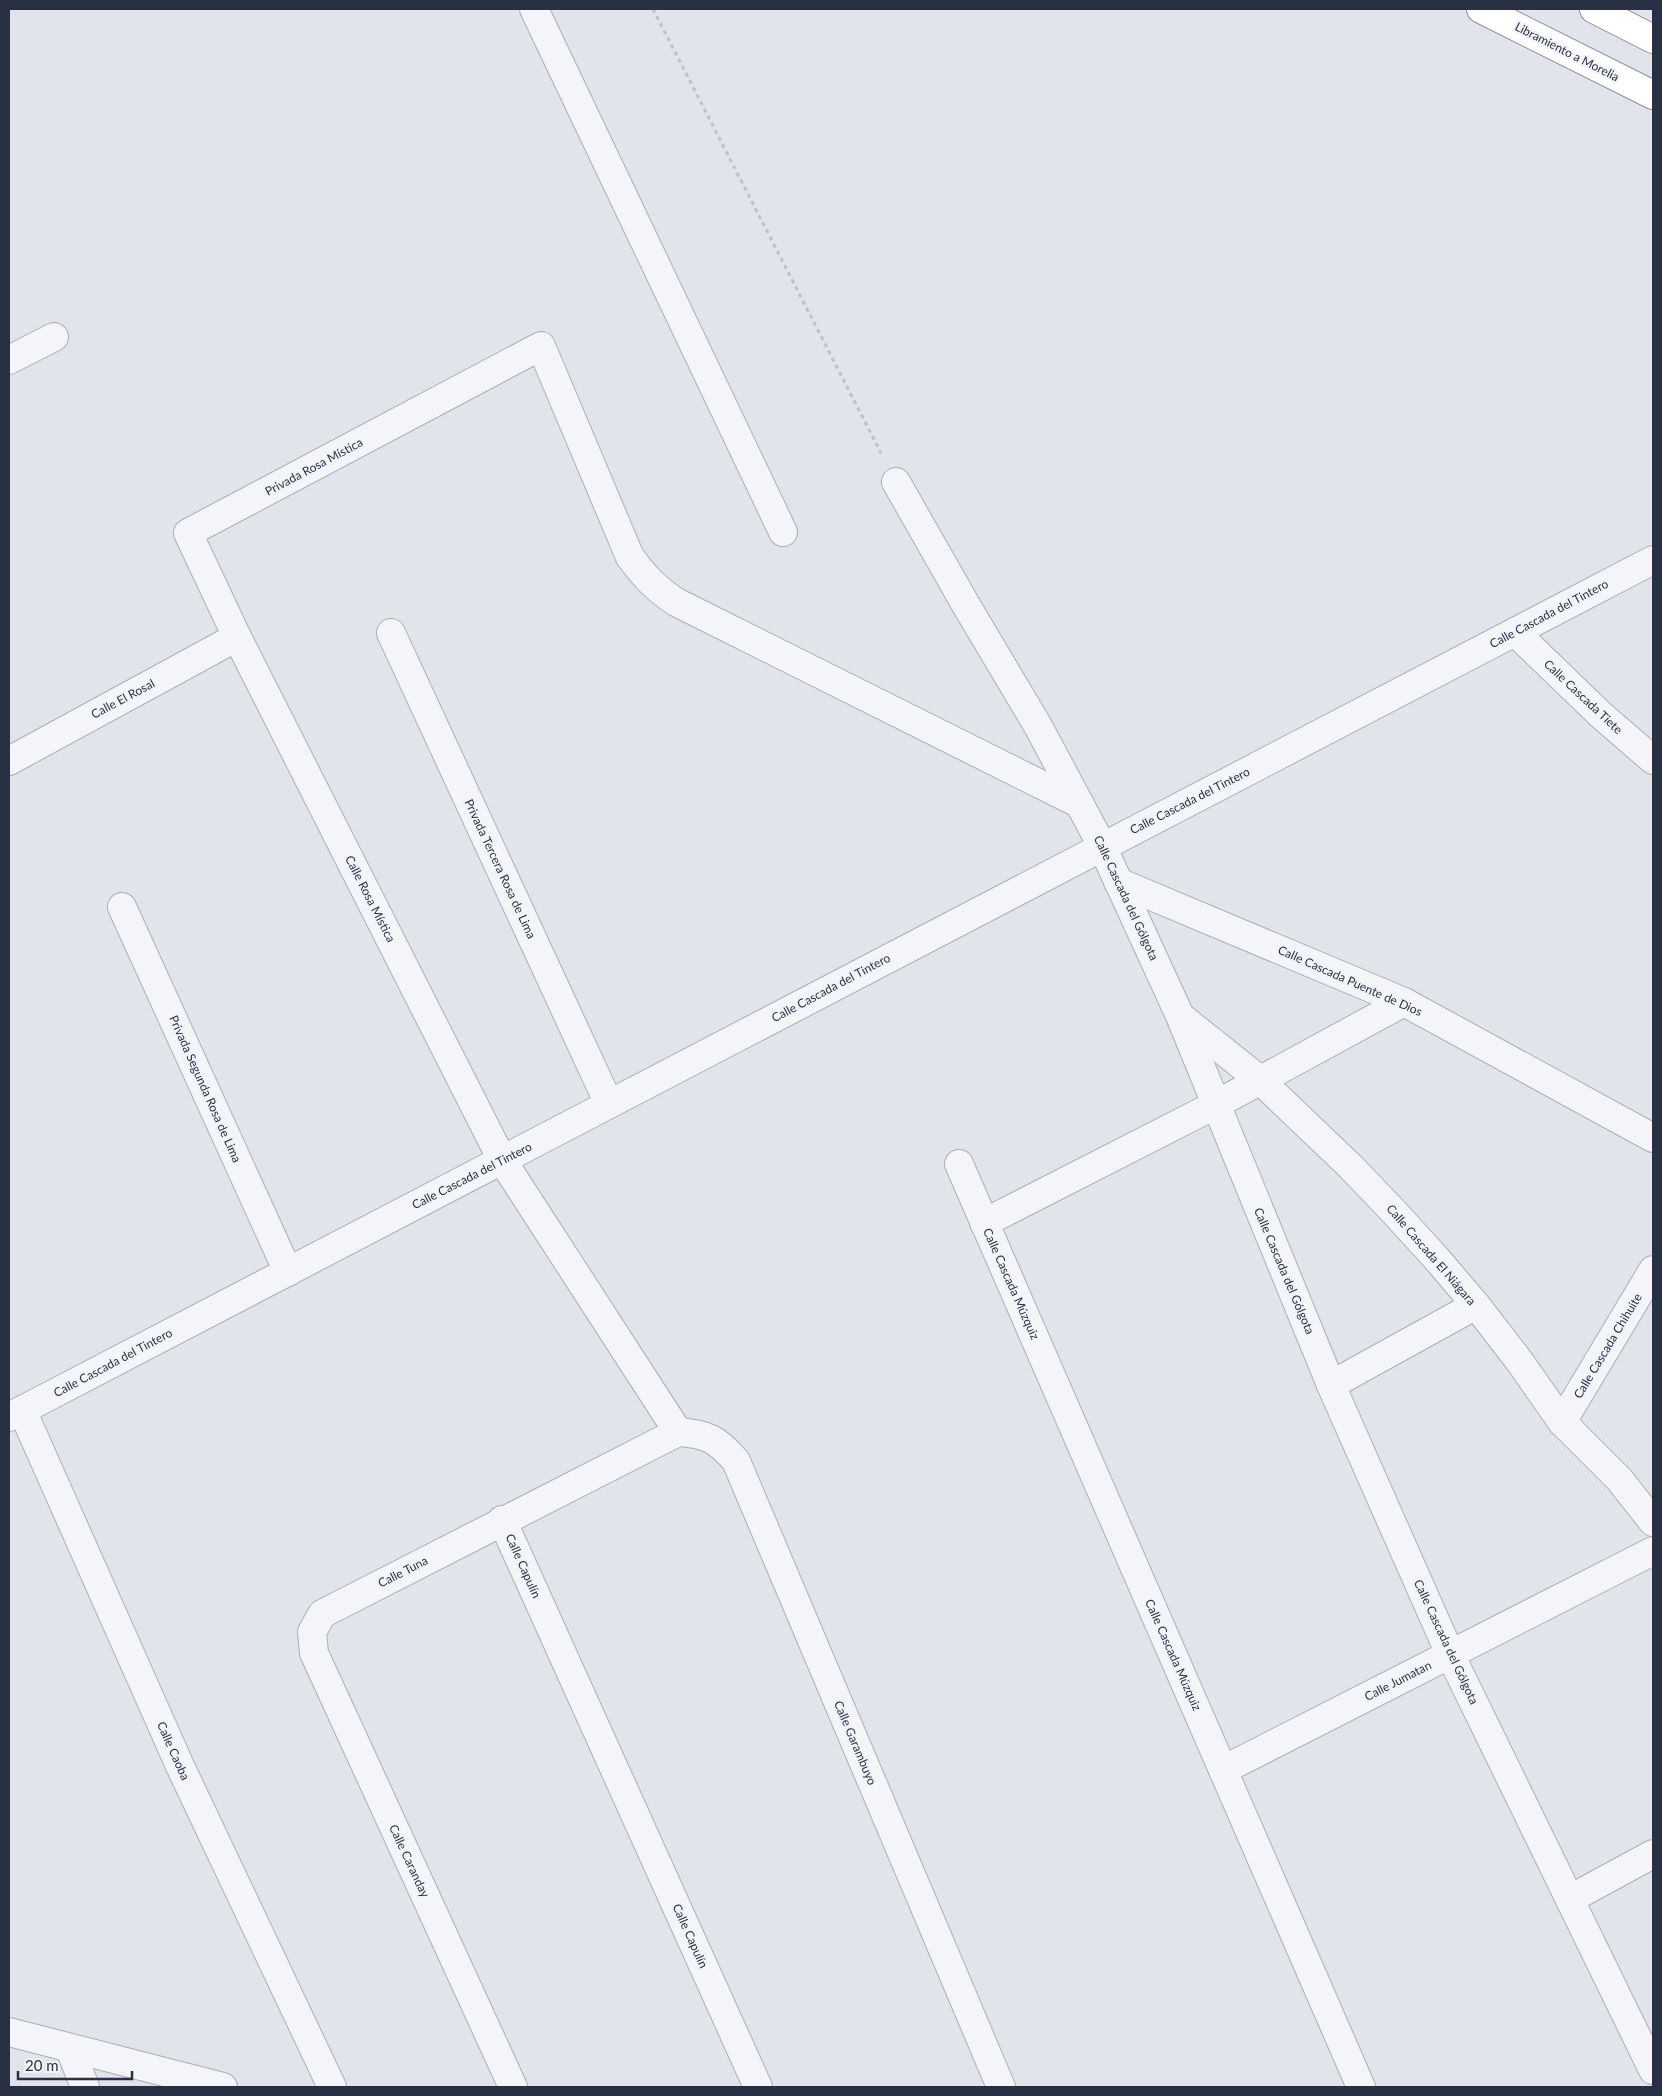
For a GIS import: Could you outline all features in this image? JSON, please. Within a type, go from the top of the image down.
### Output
[{"type":"highway","name":"Libramiento a Morelia","points":[[1481,9],[1653,95]]},
{"type":"highway","points":[[1594,9],[1653,39]]},
{"type":"street","points":[[534,9],[783,532]]},
{"type":"street","points":[[9,360],[54,338]]},
{"type":"street","name":"Privada Rosa Mística","points":[[237,637],[188,533],[541,346],[630,557],[650,583],[676,602],[1080,804]]},
{"type":"street","name":"Calle Cascada del Gólgota","points":[[896,482],[1038,726],[1102,846],[1180,1016],[1331,1385],[1450,1654],[1653,2070]]},
{"type":"street","name":"Calle Cascada del Tintero","points":[[16,1414],[1653,560]]},
{"type":"street","name":"Calle Cascada Tiete","points":[[1515,632],[1601,715],[1653,760]]},
{"type":"street","name":"Privada Tercera Rosa de Lima","points":[[391,633],[609,1104]]},
{"type":"street","name":"Calle El Rosal","points":[[9,761],[237,637]]},
{"type":"street","name":"Calle Rosa Mística","points":[[237,637],[502,1160]]},
{"type":"street","name":"Calle Cascada Puente de Dios","points":[[1118,882],[1404,1002],[1653,1138]]},
{"type":"street","name":"Privada Segunda Rosa de Lima","points":[[122,907],[288,1272]]},
{"type":"street","name":"Calle Cascada Múzquiz","points":[[984,1223],[1215,1105],[1404,1002]]},
{"type":"street","name":"Calle Cascada El Niágara","points":[[1180,1016],[1260,1080],[1351,1167],[1436,1258],[1476,1305],[1520,1362],[1562,1422],[1619,1479],[1653,1522]]},
{"type":"street","points":[[502,1160],[678,1432]]},
{"type":"street","name":"Calle Cascada Múzquiz","points":[[959,1164],[1361,2087]]},
{"type":"street","name":"Calle Cascada Chihuite","points":[[1562,1422],[1653,1270]]},
{"type":"street","points":[[1331,1385],[1476,1305]]},
{"type":"street","name":"Calle Caoba","points":[[16,1414],[332,2087]]},
{"type":"street","name":"Calle Capulín","points":[[678,1432],[502,1520],[758,2087]]},
{"type":"street","name":"Calle Garambuyo","points":[[678,1432],[701,1433],[715,1440],[736,1461],[1001,2087]]},
{"type":"street","name":"Calle Tuna","points":[[312,1632],[322,1614],[502,1520]]},
{"type":"street","name":"Calle Jumatan","points":[[1223,1770],[1653,1551]]},
{"type":"street","name":"Calle Caranday","points":[[312,1632],[314,1653],[513,2087]]},
{"type":"street","points":[[1570,1900],[1653,1854]]},
{"type":"street","points":[[9,2032],[223,2087]]},
{"type":"street","points":[[70,2049],[85,2087]]},
{"type":"path","points":[[653,9],[896,482]]}]
